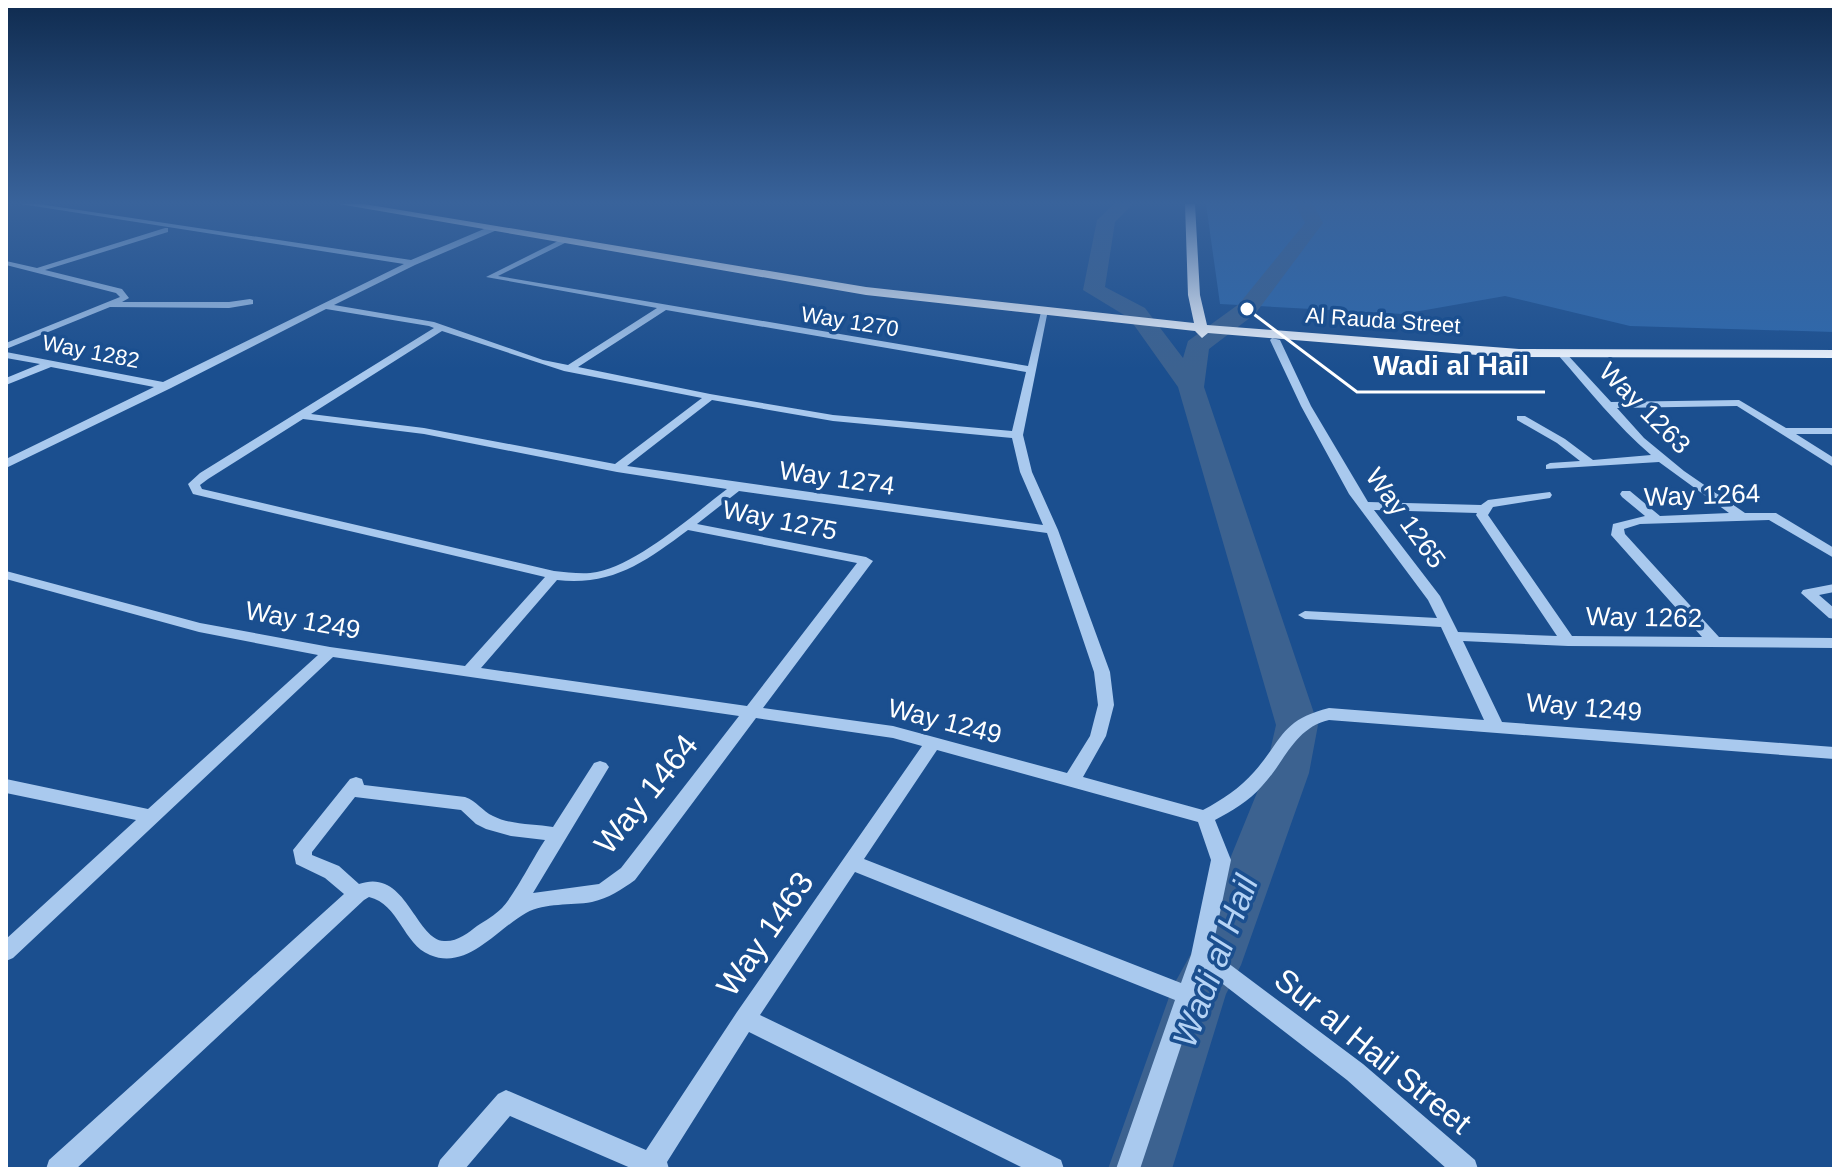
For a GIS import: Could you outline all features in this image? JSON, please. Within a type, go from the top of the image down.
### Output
[{"type":"main road","name":"Al Rauda Street","points":[[676,259],[866,291],[1044,315],[1196,325],[1275,340],[1515,352],[1834,354]]},
{"type":"main road","points":[[1192,259],[1196,325]]},
{"type":"main road","name":"Al Rauda Street","points":[[1044,315],[1515,352]]},
{"type":"street","points":[[39,269],[71,259]]},
{"type":"street","points":[[389,259],[412,263]]},
{"type":"street","points":[[6,464],[168,387],[422,259]]},
{"type":"street","name":"Way 1270","points":[[526,259],[490,277],[1031,370]]},
{"type":"street","points":[[6,263],[39,269],[124,294],[125,298],[6,346]]},
{"type":"street","points":[[113,305],[229,305],[250,302]]},
{"type":"street","points":[[324,306],[441,328],[508,353],[568,369],[710,397],[833,418],[1017,435]]},
{"type":"street","points":[[568,369],[663,308]]},
{"type":"street","points":[[1044,315],[1017,435],[1026,472],[1052,530],[1102,672],[1106,705],[1098,736],[1071,782]]},
{"type":"street","points":[[441,328],[204,476],[194,484],[197,491],[554,575],[581,578],[606,575],[626,565],[686,526],[737,487]]},
{"type":"street","name":"Way 1265","points":[[1275,340],[1306,406],[1363,506],[1424,582],[1495,725]]},
{"type":"street","name":"Way 1263","points":[[1561,353],[1662,458],[1741,516]]},
{"type":"street","name":"Way 1282","points":[[6,355],[168,387]]},
{"type":"street","points":[[6,382],[49,364]]},
{"type":"street","points":[[617,468],[710,397]]},
{"type":"street","points":[[1608,405],[1739,403],[1834,463]]},
{"type":"street","name":"Way 1274","points":[[303,416],[424,431],[617,468],[737,487],[1052,530]]},
{"type":"street","points":[[1521,418],[1561,441],[1591,464]]},
{"type":"street","points":[[1784,431],[1834,431]]},
{"type":"street","points":[[1550,467],[1662,458]]},
{"type":"street","points":[[1626,494],[1655,518]]},
{"type":"street","points":[[1363,506],[1483,509],[1498,501],[1546,495]]},
{"type":"street","points":[[1483,509],[1486,523],[1568,641]]},
{"type":"street","name":"Way 1264","points":[[1715,642],[1618,535],[1618,527],[1624,523],[1655,518],[1777,517],[1834,554]]},
{"type":"street","name":"Way 1275","points":[[686,526],[866,561]]},
{"type":"street","name":"Way 1464","points":[[357,894],[368,889],[389,895],[431,947],[444,951],[465,945],[511,911],[536,898],[603,891],[628,874],[866,561]]},
{"type":"street","name":"Way 1249","points":[[6,575],[199,627],[330,652],[893,732],[1205,817],[1230,805],[1255,783],[1297,725],[1311,716],[1329,714],[1834,753]]},
{"type":"street","points":[[468,673],[554,575]]},
{"type":"street","points":[[1834,588],[1808,593],[1834,615]]},
{"type":"street","name":"Way 1262","points":[[1305,615],[1568,641],[1834,643]]},
{"type":"street","points":[[6,952],[330,652]]},
{"type":"street","name":"Way 1463","points":[[655,1166],[745,1019],[933,742]]},
{"type":"street","points":[[511,911],[600,767]]},
{"type":"street","points":[[6,786],[153,817]]},
{"type":"street","points":[[58,1169],[357,894],[332,872],[303,859],[302,850],[355,786],[465,804],[475,809],[481,819],[493,824],[558,835]]},
{"type":"street","points":[[1128,1169],[1201,955],[1221,860],[1205,817]]},
{"type":"street","points":[[852,863],[1187,995]]},
{"type":"street","name":"Sur al Hail Street","points":[[1201,955],[1355,1072],[1466,1169]]},
{"type":"street","points":[[745,1019],[1052,1169]]},
{"type":"street","points":[[449,1169],[506,1102],[655,1166]]},
{"type":"shaded area","points":[[1214,259],[1834,259],[1834,332],[1630,326],[1505,296],[1403,314],[1220,304]]},
{"type":"waterway","name":"Wadi al Hail","points":[[1099,259],[1094,290],[1137,313],[1191,387]]},
{"type":"waterway","name":"Wadi al Hail","points":[[1191,387],[1197,346],[1247,309],[1286,259]]},
{"type":"waterway","name":"Wadi al Hail","points":[[1140,1169],[1201,986],[1214,965],[1287,773],[1297,725],[1191,387]]},
{"type":"place","name":"Wadi al Hail","points":[[1247,309]]}]
